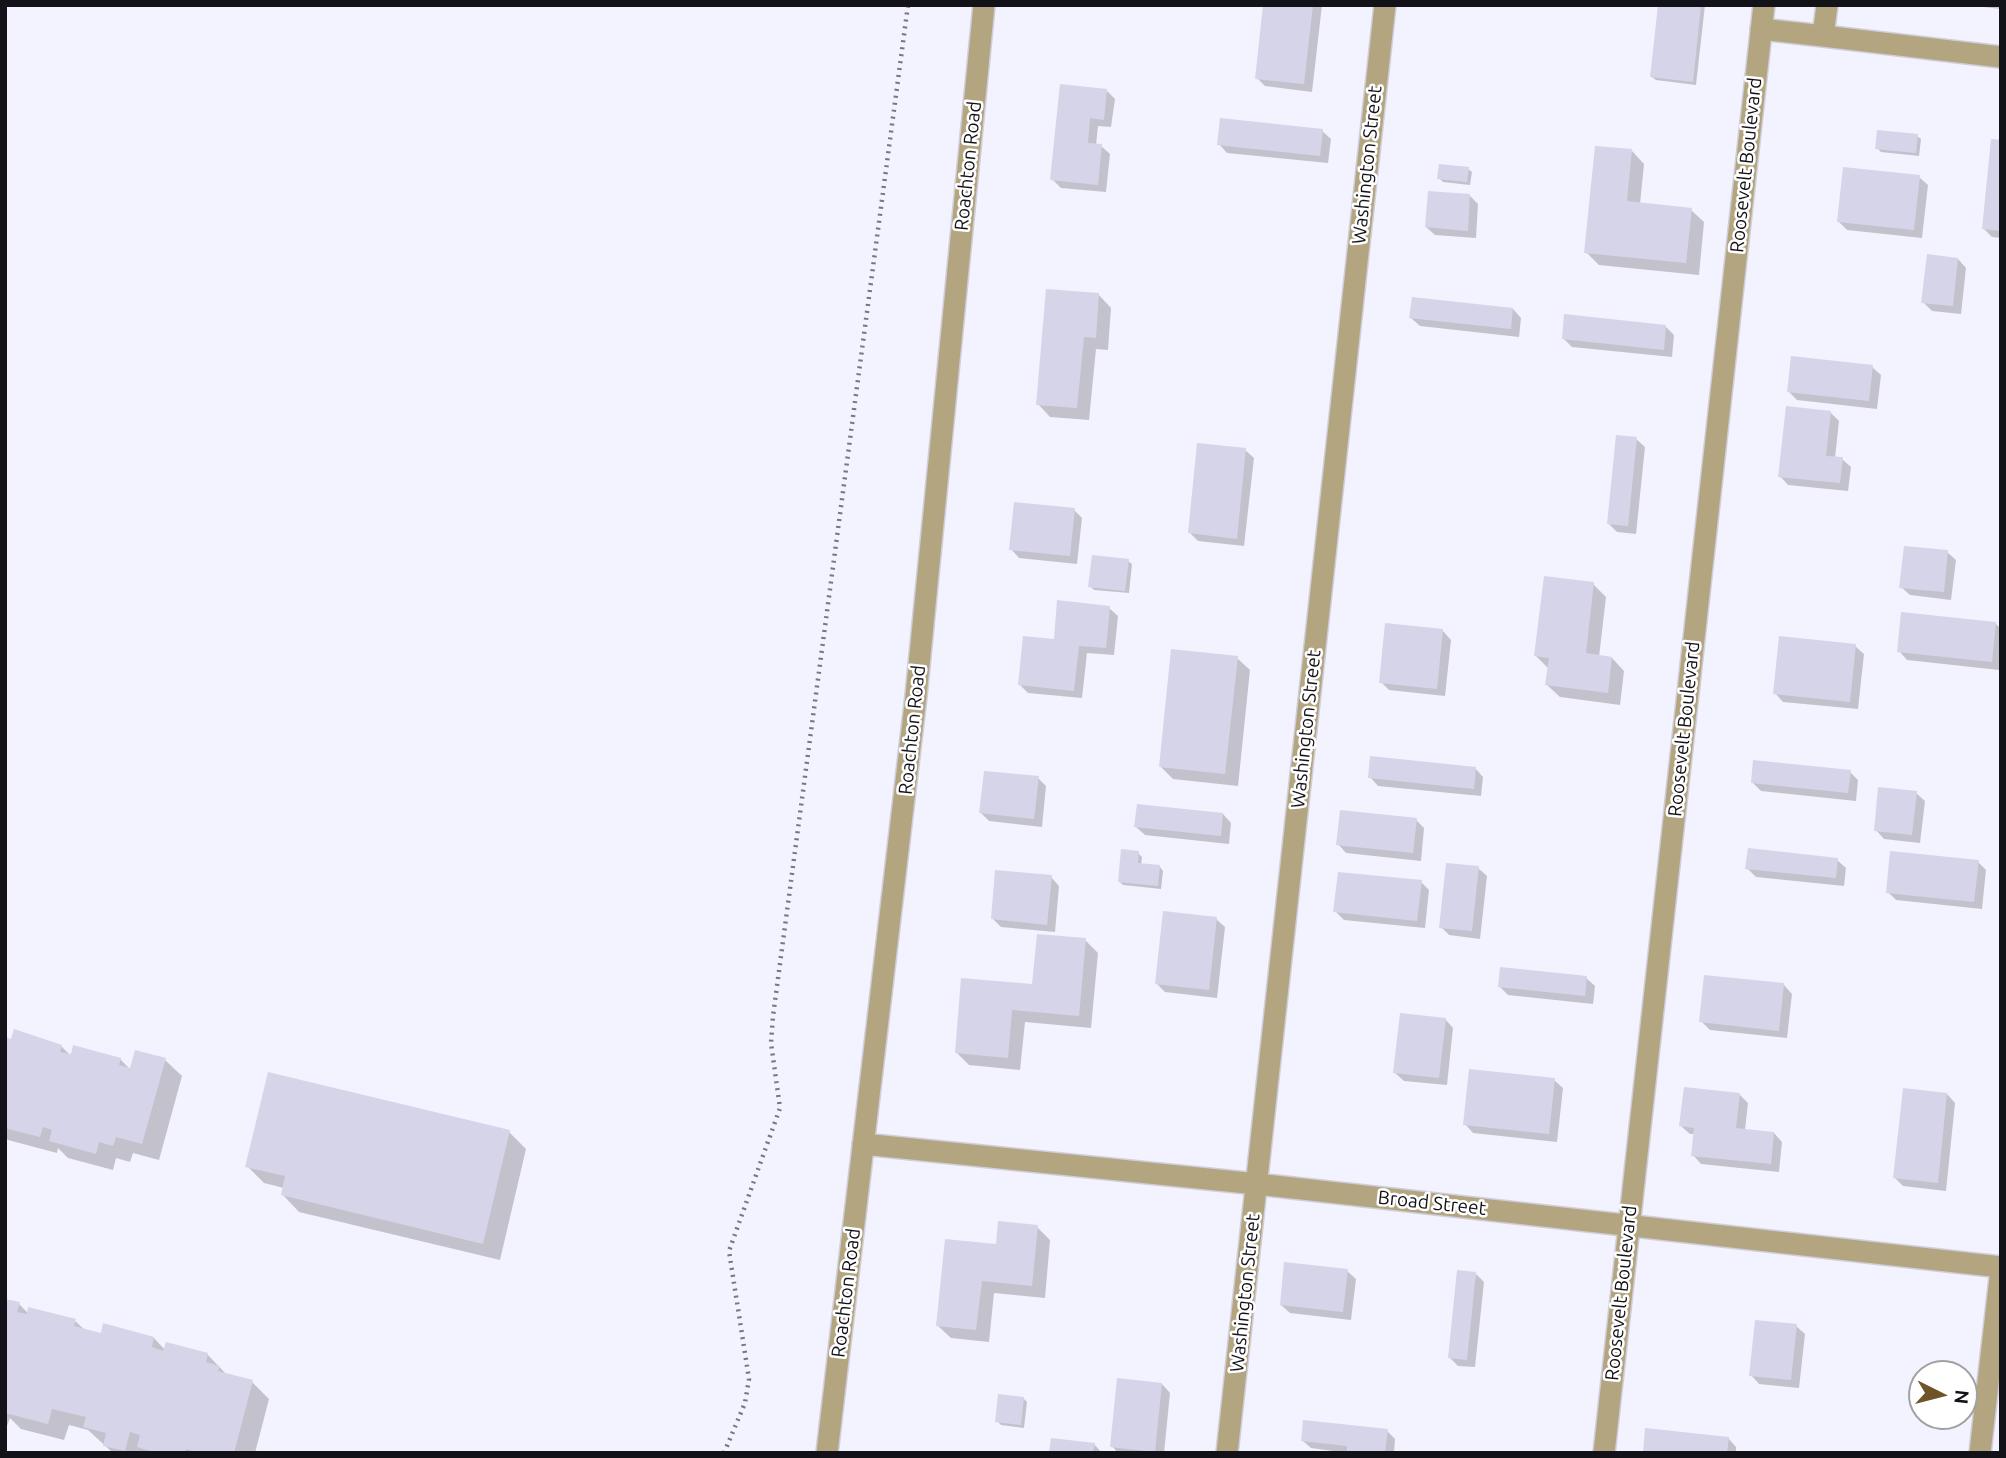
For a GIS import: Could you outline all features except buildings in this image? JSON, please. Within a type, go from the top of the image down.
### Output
[{"type":"street","name":"Roachton Road","points":[[827,1453],[916,696],[984,5]]},
{"type":"street","name":"Washington Street","points":[[1227,1453],[1385,5]]},
{"type":"street","name":"Roosevelt Boulevard","points":[[1604,1453],[1764,5]]},
{"type":"street","points":[[1824,36],[1827,5]]},
{"type":"street","points":[[1761,29],[2001,57]]},
{"type":"street","name":"Broad Street","points":[[863,1144],[1257,1184],[2001,1268]]},
{"type":"street","points":[[1980,1453],[2001,1268]]},
{"type":"path","points":[[724,1453],[745,1403],[748,1379],[729,1251],[780,1108],[772,1043],[773,1016],[908,5]]}]
